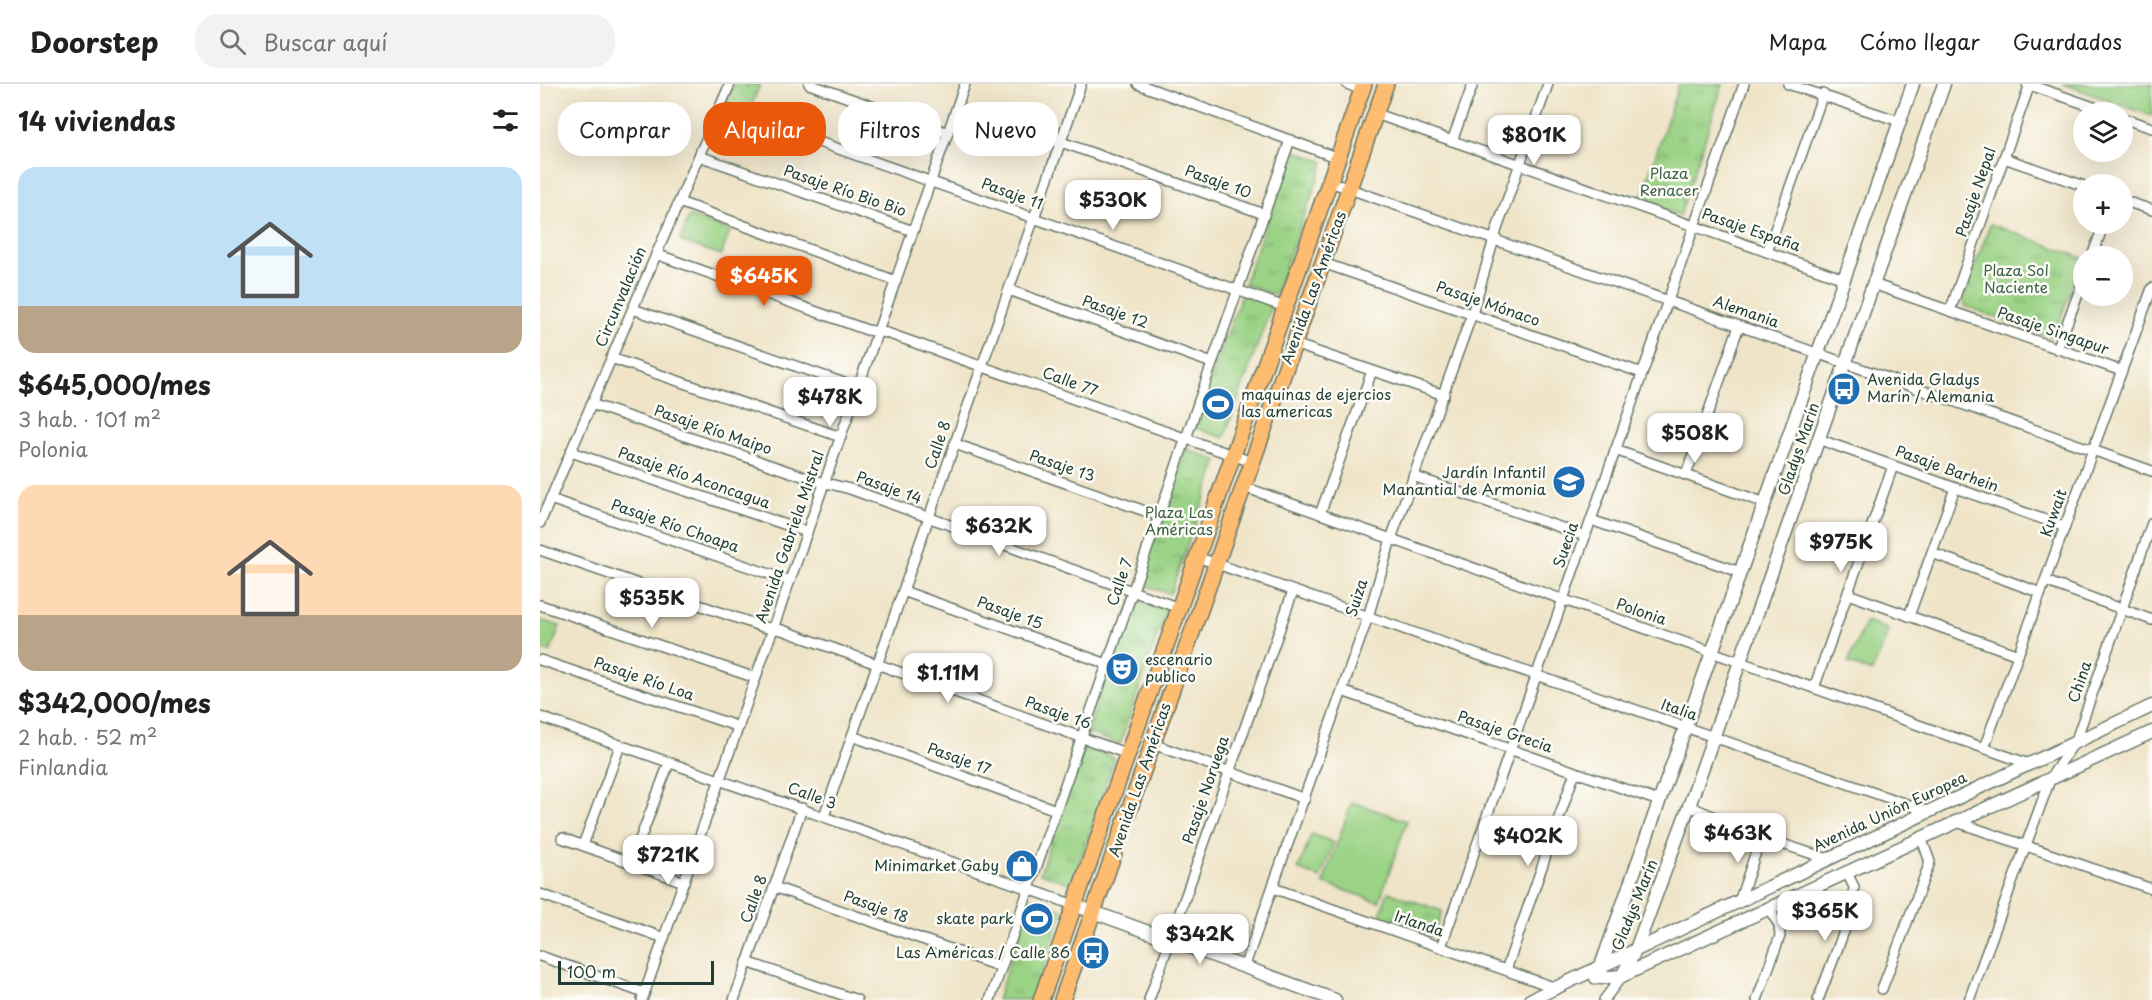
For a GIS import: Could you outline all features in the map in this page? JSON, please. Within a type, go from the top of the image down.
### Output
[{"type":"main road","name":"Avenida Las Américas","points":[[1062,1000],[1386,84]]},
{"type":"main road","name":"Avenida Las Américas","points":[[1041,1000],[1363,87]]},
{"type":"street","name":"Circunvalación","points":[[722,102],[730,84]]},
{"type":"street","points":[[809,84],[948,133]]},
{"type":"street","name":"Avenida Gabriela Mistral","points":[[643,997],[964,84]]},
{"type":"street","name":"Calle 8","points":[[824,816],[1081,84]]},
{"type":"street","points":[[1138,84],[1338,158]]},
{"type":"street","points":[[1347,84],[1363,87]]},
{"type":"street","points":[[1452,141],[1473,84]]},
{"type":"street","name":"Suiza","points":[[1245,965],[1368,617],[1391,539],[1472,314],[1494,240],[1548,84]]},
{"type":"street","name":"Suecia","points":[[1441,947],[1744,84]]},
{"type":"street","points":[[1788,84],[1899,121]]},
{"type":"street","name":"Gladys Marín","points":[[1605,997],[1601,972],[1912,84]]},
{"type":"street","name":"Gladys Marín","points":[[1605,997],[1622,976],[1636,949],[1689,806],[1944,84]]},
{"type":"street","points":[[2029,84],[2080,102]]},
{"type":"street","name":"Pasaje Nepal","points":[[1950,311],[2029,84]]},
{"type":"street","points":[[1767,252],[1822,94]]},
{"type":"street","name":"Pasaje España","points":[[1376,114],[1844,279]]},
{"type":"street","points":[[2133,122],[2152,128]]},
{"type":"street","name":"Calle 7","points":[[990,1000],[1290,140]]},
{"type":"street","name":"Pasaje 10","points":[[1061,142],[1264,214]]},
{"type":"street","name":"Pasaje 11","points":[[826,144],[1286,307]]},
{"type":"street","name":"Circunvalación","points":[[540,523],[703,147]]},
{"type":"street","name":"Pasaje Río Bio Bio","points":[[699,156],[913,231]]},
{"type":"street","points":[[2004,158],[2073,182]]},
{"type":"street","name":"Alemania","points":[[1330,182],[2152,471]]},
{"type":"street","points":[[679,202],[896,281]]},
{"type":"street","points":[[2133,204],[2152,210]]},
{"type":"street","points":[[656,254],[863,328],[878,331]]},
{"type":"street","name":"Pasaje Mónaco","points":[[1323,263],[1642,373]]},
{"type":"street","name":"Pasaje Singapur","points":[[1873,284],[2122,371]]},
{"type":"street","name":"Kuwait","points":[[1984,748],[2152,288]]},
{"type":"street","name":"Pasaje 12","points":[[1009,290],[1212,363]]},
{"type":"street","points":[[2057,349],[2074,306]]},
{"type":"street","points":[[633,309],[858,388]]},
{"type":"street","points":[[1686,475],[1738,326]]},
{"type":"street","name":"Calle 77","points":[[878,331],[1252,462]]},
{"type":"street","points":[[1294,344],[1444,394]]},
{"type":"street","points":[[612,358],[841,436]]},
{"type":"street","points":[[1320,514],[1372,371]]},
{"type":"street","name":"Pasaje Río Maipo","points":[[591,404],[825,482]]},
{"type":"street","name":"Pasaje Barhein","points":[[1818,439],[2065,527]]},
{"type":"street","name":"Pasaje 13","points":[[955,444],[1159,516]]},
{"type":"street","points":[[1616,450],[1765,503]]},
{"type":"street","name":"Pasaje Río Aconcagua","points":[[571,452],[807,532]]},
{"type":"street","points":[[1814,688],[1893,466]]},
{"type":"street","points":[[1413,476],[1585,536]]},
{"type":"street","name":"Pasaje 14","points":[[825,482],[1179,608]]},
{"type":"street","name":"Polonia","points":[[1244,487],[2029,764]]},
{"type":"street","points":[[1909,616],[1955,488]]},
{"type":"street","name":"Pasaje Río Choapa","points":[[550,499],[790,582]]},
{"type":"street","points":[[1591,520],[1740,572]]},
{"type":"street","name":"China","points":[[1969,1000],[2024,845],[2051,777],[2076,740],[2121,609],[2148,545],[2152,523]]},
{"type":"street","name":"Pasaje 16","points":[[540,550],[877,664],[1128,754]]},
{"type":"street","points":[[1932,553],[2041,592]]},
{"type":"street","name":"Italia","points":[[1197,557],[2152,889]]},
{"type":"street","points":[[2045,581],[2152,620]]},
{"type":"street","name":"Pasaje 15","points":[[903,591],[1107,664]]},
{"type":"street","name":"Pasaje Noruega","points":[[1149,1000],[1293,591]]},
{"type":"street","points":[[1848,594],[2018,655]]},
{"type":"street","points":[[540,605],[756,678]]},
{"type":"street","name":"Pasaje Río Loa","points":[[540,660],[739,727]]},
{"type":"street","name":"Pasaje Grecia","points":[[1342,691],[1659,801]]},
{"type":"street","name":"Avenida Unión Europea","points":[[1530,1000],[1577,978],[1601,972],[1636,949],[2152,706]]},
{"type":"street","name":"Calle 3","points":[[540,717],[1074,905]]},
{"type":"street","name":"Avenida Unión Europea","points":[[1601,972],[1622,976],[1954,821],[2152,732]]},
{"type":"street","name":"Pasaje 17","points":[[852,736],[1056,810]]},
{"type":"street","points":[[1153,744],[1305,799]]},
{"type":"street","points":[[583,845],[620,746]]},
{"type":"street","points":[[631,863],[669,763]]},
{"type":"street","points":[[1506,970],[1575,772]]},
{"type":"street","points":[[1689,806],[1761,837],[1826,858]]},
{"type":"street","name":"Calle 8","points":[[734,1000],[802,808]]},
{"type":"street","points":[[1740,899],[1761,837]]},
{"type":"street","points":[[1882,989],[1930,862],[1921,837]]},
{"type":"street","points":[[562,838],[684,882]]},
{"type":"street","points":[[1818,1000],[1852,906],[1854,887],[1846,871]]},
{"type":"street","name":"Pasaje 18","points":[[774,886],[1001,967]]},
{"type":"street","name":"Irlanda","points":[[1273,888],[1556,988]]},
{"type":"street","points":[[540,894],[664,938]]},
{"type":"street","points":[[1074,905],[1245,965],[1335,1000]]},
{"type":"street","points":[[1757,1000],[1780,936],[1779,925],[1768,907]]},
{"type":"street","points":[[540,956],[643,997]]},
{"type":"street","points":[[747,962],[856,1000]]},
{"type":"green space","points":[[734,84],[760,84],[753,102],[727,102]]},
{"type":"green space","name":"Plaza Renacer","points":[[1679,84],[1723,84],[1680,215],[1640,202]]},
{"type":"green space","points":[[2063,84],[2152,84],[2152,116],[2133,109],[2133,102],[2113,102]]},
{"type":"green space","points":[[1293,150],[1324,162],[1275,295],[1244,284]]},
{"type":"green space","points":[[689,216],[730,231],[721,255],[680,241]]},
{"type":"green space","name":"Plaza Sol Naciente","points":[[1990,224],[2073,254],[2073,285],[2054,336],[2049,337],[1965,306],[1963,301]]},
{"type":"green space","points":[[1242,294],[1272,305],[1224,438],[1193,427]]},
{"type":"green space","name":"Plaza Las Américas","points":[[1187,449],[1218,461],[1170,594],[1139,583]]},
{"type":"green space","points":[[1132,599],[1166,611],[1120,744],[1087,733]]},
{"type":"green space","points":[[540,620],[560,626],[550,652],[540,649]]},
{"type":"green space","points":[[1866,621],[1889,630],[1872,672],[1848,663]]},
{"type":"green space","points":[[1083,746],[1115,758],[1072,884],[1040,873]]},
{"type":"green space","points":[[1352,802],[1407,821],[1379,902],[1323,883]]},
{"type":"green space","points":[[1312,834],[1334,843],[1320,878],[1298,869]]},
{"type":"green space","points":[[1388,892],[1442,911],[1433,937],[1379,919]]},
{"type":"green space","points":[[1031,898],[1063,910],[1033,1000],[997,1000]]},
{"type":"place","name":"Avenida Gladys Marín / Alemania","points":[[1844,389]]},
{"type":"place","name":"maquinas de ejercios las americas","points":[[1218,404]]},
{"type":"place","name":"Jardín Infantil Manantial de Armonia","points":[[1569,482]]},
{"type":"place","name":"escenario publico","points":[[1122,669]]},
{"type":"place","name":"Minimarket Gaby","points":[[1022,866]]},
{"type":"place","name":"skate park","points":[[1037,919]]},
{"type":"place","name":"Las Américas / Calle 86","points":[[1093,953]]}]
